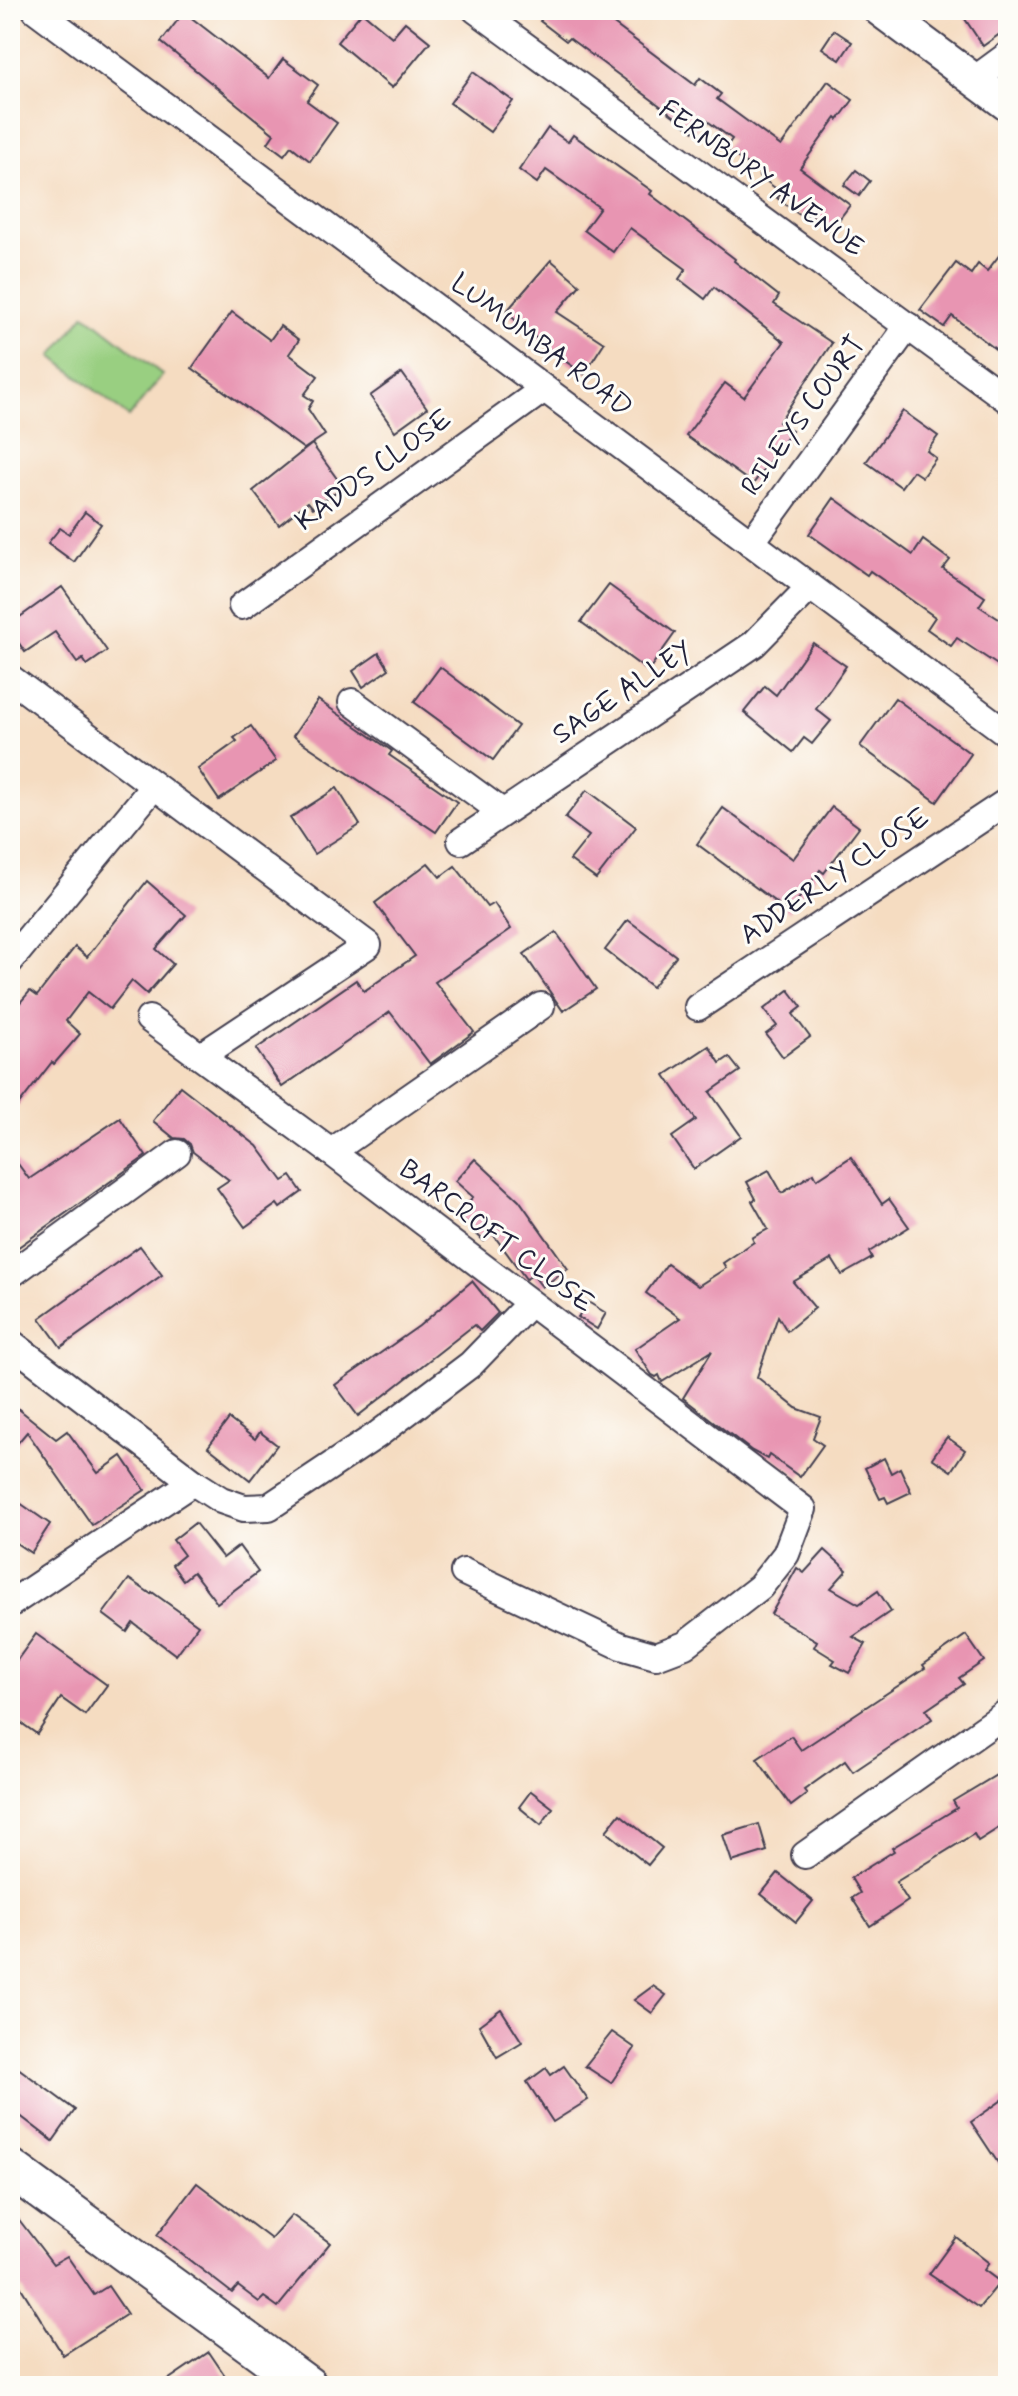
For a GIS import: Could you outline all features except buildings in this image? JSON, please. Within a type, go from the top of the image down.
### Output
[{"type":"main road","points":[[10,2168],[292,2382]]},
{"type":"street","name":"LUMUMBA ROAD","points":[[36,10],[1008,734]]},
{"type":"street","name":"FERNBURY AVENUE","points":[[476,10],[1008,400]]},
{"type":"street","points":[[880,10],[1008,105]]},
{"type":"street","points":[[974,80],[1008,55]]},
{"type":"street","name":"RILEYS COURT","points":[[751,543],[908,326]]},
{"type":"street","name":"KADDS CLOSE","points":[[242,606],[544,389]]},
{"type":"street","name":"SAGE ALLEY","points":[[461,841],[754,644],[810,587]]},
{"type":"street","points":[[10,678],[368,945],[201,1056]]},
{"type":"street","points":[[352,702],[502,812]]},
{"type":"street","points":[[10,961],[154,786]]},
{"type":"street","name":"ADDERLY CLOSE","points":[[698,1007],[1008,801]]},
{"type":"street","points":[[331,1152],[541,1006]]},
{"type":"street","name":"BARCROFT CLOSE","points":[[149,1019],[331,1152],[803,1509],[786,1554],[760,1587],[685,1645],[656,1656],[621,1646],[464,1572]]},
{"type":"street","points":[[10,1275],[177,1153]]},
{"type":"street","points":[[10,1342],[221,1500],[244,1508],[269,1507],[377,1435],[471,1364],[530,1303]]},
{"type":"street","points":[[10,1604],[193,1482]]},
{"type":"street","points":[[805,1855],[1008,1712]]},
{"type":"green space","points":[[85,314],[163,375],[129,417],[52,356]]}]
